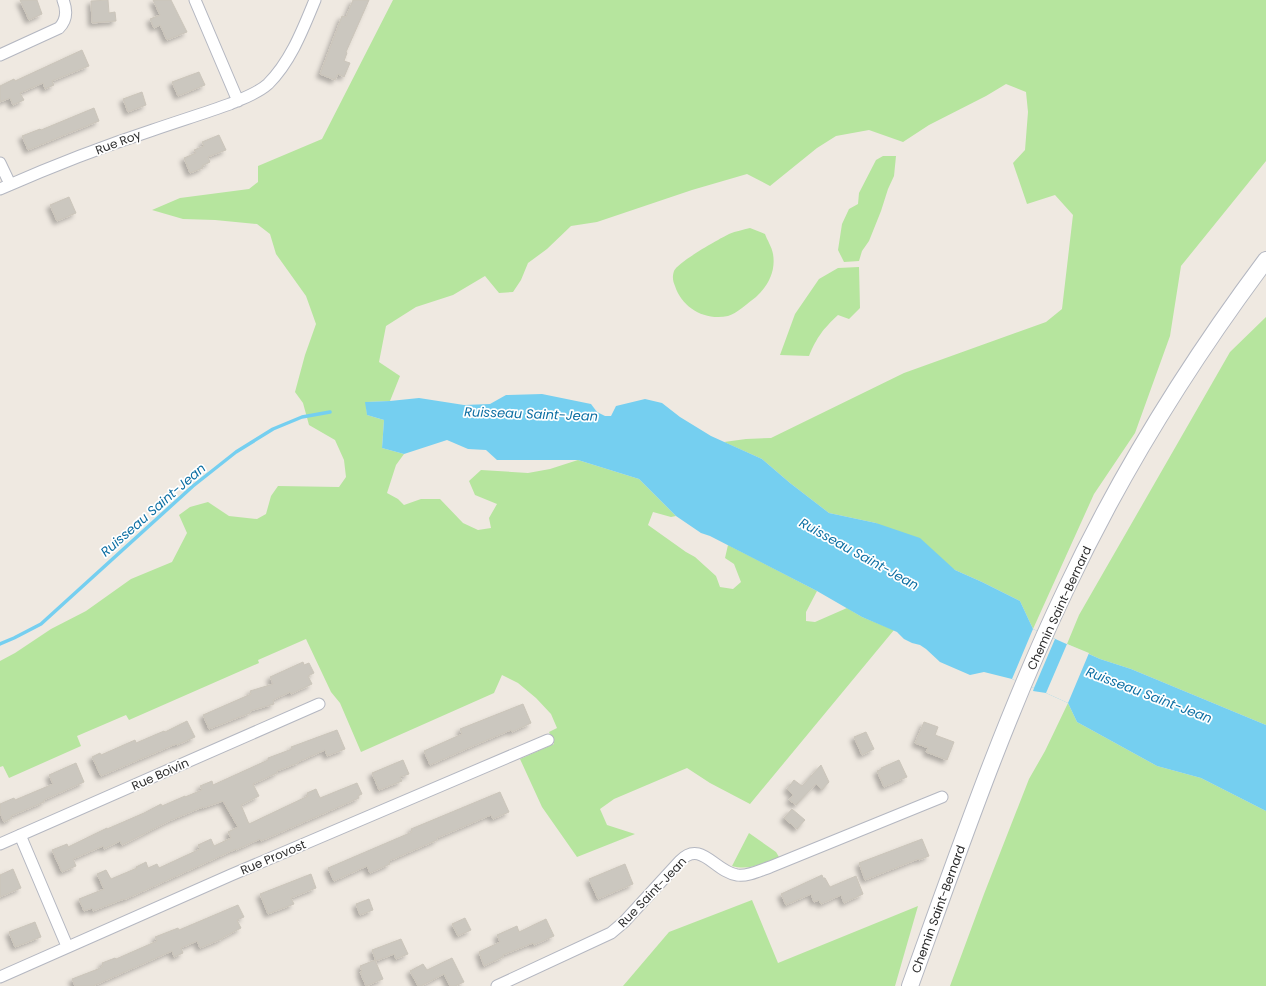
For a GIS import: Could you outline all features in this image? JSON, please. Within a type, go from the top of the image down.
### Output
[{"type":"street","points":[[0,55],[59,28],[66,18],[63,0]]},
{"type":"street","points":[[195,0],[238,101]]},
{"type":"street","name":"Rue Roy","points":[[5,187],[128,138],[238,101],[263,88],[282,68],[303,28],[315,0]]},
{"type":"street","points":[[0,163],[5,187]]},
{"type":"street","name":"Chemin Saint-Bernard","points":[[910,986],[991,767],[1045,634],[1066,589],[1092,536],[1166,406],[1266,260]]},
{"type":"street","name":"Rue Boivin","points":[[0,844],[319,704]]},
{"type":"street","name":"Rue Provost","points":[[0,977],[67,946],[548,740]]},
{"type":"street","name":"Rue Saint-Jean","points":[[497,986],[611,933],[624,922],[680,861],[689,854],[699,853],[731,874],[739,876],[770,867],[942,797]]},
{"type":"street","points":[[20,835],[67,946]]},
{"type":"green space","points":[[393,0],[1266,0],[1266,161],[1181,266],[1170,336],[1135,433],[1094,494],[1033,629],[1020,601],[955,570],[876,523],[829,513],[762,459],[724,442],[771,438],[904,373],[1046,322],[1062,309],[1073,215],[1055,195],[1027,204],[1013,163],[1025,150],[1028,112],[1026,92],[1006,84],[929,125],[903,142],[869,130],[836,136],[817,148],[770,186],[747,174],[692,190],[597,222],[571,226],[547,249],[528,263],[521,280],[513,292],[499,293],[485,276],[453,295],[416,307],[386,326],[379,362],[400,376],[390,401],[366,402],[367,415],[384,420],[382,448],[404,454],[396,465],[387,493],[398,499],[404,505],[421,499],[440,499],[463,523],[478,530],[491,528],[489,518],[497,504],[475,495],[469,481],[481,470],[528,473],[550,469],[578,460],[639,479],[676,516],[671,517],[653,512],[648,525],[695,557],[716,576],[720,587],[733,589],[741,582],[734,564],[725,558],[728,545],[817,591],[806,612],[806,621],[815,622],[847,608],[862,617],[894,630],[750,804],[710,783],[687,768],[614,799],[600,809],[607,825],[635,834],[577,857],[542,807],[520,759],[554,744],[549,732],[557,728],[551,714],[536,698],[518,683],[502,675],[494,693],[361,752],[340,703],[331,692],[306,639],[258,660],[259,663],[129,720],[126,715],[77,736],[81,746],[9,778],[3,766],[0,767],[0,661],[51,629],[86,611],[131,579],[172,562],[187,533],[179,515],[190,507],[208,502],[229,516],[257,519],[266,514],[271,496],[278,486],[339,487],[346,477],[344,460],[335,440],[309,425],[303,403],[295,392],[305,355],[316,324],[306,296],[276,254],[270,234],[257,224],[183,219],[152,210],[180,198],[249,189],[258,182],[258,166],[322,139]]},
{"type":"green space","points":[[883,156],[896,156],[894,176],[869,241],[862,251],[859,261],[844,262],[838,250],[842,224],[849,209],[858,204],[859,193],[876,160]]},
{"type":"green space","points":[[750,228],[765,234],[771,246],[774,260],[770,278],[756,297],[735,313],[728,316],[719,317],[703,315],[683,301],[678,294],[673,279],[674,271],[677,267],[717,241],[732,233]]},
{"type":"green space","points":[[859,267],[860,308],[849,319],[838,315],[821,334],[809,356],[780,355],[795,314],[819,279],[838,268]]},
{"type":"green space","points":[[1266,317],[1266,725],[1131,669],[1100,659],[1067,644],[1079,615],[1230,352]]},
{"type":"green space","points":[[1068,703],[1077,722],[1157,766],[1201,778],[1266,811],[1266,986],[950,986],[1029,779],[1045,751]]},
{"type":"green space","points":[[749,833],[776,852],[779,857],[750,867],[744,868],[732,866]]},
{"type":"green space","points":[[752,900],[778,963],[918,906],[895,986],[623,986],[669,932]]},
{"type":"water","points":[[542,394],[591,404],[597,412],[605,416],[611,416],[616,406],[645,399],[662,403],[680,417],[711,436],[762,459],[829,513],[876,523],[920,538],[955,570],[1020,601],[1033,629],[1100,659],[1131,669],[1266,725],[1266,811],[1201,778],[1157,766],[1077,722],[1068,703],[1046,693],[1033,691],[1034,688],[1012,679],[984,672],[970,675],[940,662],[926,649],[904,639],[897,632],[862,617],[817,591],[710,536],[701,533],[676,516],[639,479],[578,460],[497,460],[486,450],[468,449],[447,440],[404,454],[382,448],[384,420],[367,415],[365,402],[419,398],[464,405],[490,404],[506,395]]},
{"type":"pier","points":[[1033,629],[1055,639],[1034,688],[1012,679]]},
{"type":"pier","points":[[1067,644],[1089,653],[1068,703],[1046,693]]},
{"type":"building","points":[[20,0],[37,0],[42,14],[29,20]]},
{"type":"building","points":[[108,0],[109,13],[115,12],[116,21],[92,23],[91,1]]},
{"type":"building","points":[[153,0],[171,0],[187,32],[167,40],[160,25],[154,28],[150,19],[160,15]]},
{"type":"building","points":[[353,0],[369,0],[346,52],[344,61],[350,63],[344,77],[338,74],[335,80],[320,74],[342,16],[346,17]]},
{"type":"building","points":[[82,50],[89,66],[52,81],[54,85],[45,89],[43,83],[20,93],[24,100],[13,105],[10,98],[0,102],[0,86],[14,79],[15,81]]},
{"type":"building","points":[[199,72],[205,85],[178,96],[172,82]]},
{"type":"building","points":[[142,92],[146,105],[128,112],[123,99]]},
{"type":"building","points":[[94,108],[99,121],[28,150],[22,136],[40,129],[41,130]]},
{"type":"building","points":[[219,135],[226,150],[208,157],[210,162],[202,166],[203,168],[190,173],[184,158],[196,153],[194,150],[204,146],[202,142]]},
{"type":"building","points":[[69,197],[76,213],[57,221],[50,205]]},
{"type":"building","points":[[303,662],[304,665],[309,663],[314,673],[308,676],[312,684],[291,694],[290,692],[273,700],[274,704],[250,711],[250,713],[209,729],[203,715],[251,694],[250,691],[273,684],[270,677]]},
{"type":"building","points":[[523,704],[531,723],[512,732],[511,730],[430,765],[424,751],[462,734],[460,729]]},
{"type":"building","points":[[187,721],[195,737],[101,776],[92,757],[100,753],[101,755],[135,740],[136,743],[164,731],[165,732]]},
{"type":"building","points":[[924,722],[938,727],[935,735],[954,742],[947,760],[926,752],[928,748],[915,743]]},
{"type":"building","points":[[337,730],[345,749],[327,756],[325,750],[277,771],[277,773],[253,784],[259,796],[241,805],[249,824],[308,796],[307,793],[316,789],[320,798],[357,783],[362,794],[358,796],[359,798],[261,841],[260,839],[236,849],[126,899],[93,911],[92,908],[84,911],[79,899],[104,889],[97,874],[106,870],[111,879],[137,868],[136,867],[146,862],[148,868],[157,864],[159,868],[200,849],[198,845],[211,839],[214,846],[231,838],[228,832],[238,827],[223,801],[203,807],[169,821],[122,845],[120,841],[104,849],[103,846],[73,859],[76,866],[62,872],[52,850],[67,844],[68,847],[161,804],[162,806],[202,790],[200,786],[212,781],[213,785],[268,760],[268,758],[292,749],[291,747]]},
{"type":"building","points":[[866,732],[874,749],[862,755],[854,737]]},
{"type":"building","points":[[403,760],[409,774],[400,777],[402,781],[379,790],[372,773]]},
{"type":"building","points":[[899,760],[907,777],[884,787],[877,771]]},
{"type":"building","points":[[76,763],[84,782],[44,800],[44,802],[11,816],[12,818],[4,822],[0,813],[0,804],[14,798],[15,800],[53,784],[49,775]]},
{"type":"building","points":[[821,765],[829,782],[822,790],[816,784],[796,805],[789,800],[793,795],[787,789],[794,780],[802,786]]},
{"type":"building","points":[[500,792],[509,812],[493,819],[491,815],[437,838],[437,840],[389,861],[390,864],[370,873],[367,866],[334,881],[328,868],[412,832],[411,829]]},
{"type":"building","points":[[792,809],[805,820],[797,829],[784,818]]},
{"type":"building","points":[[922,839],[929,856],[865,880],[859,863]]},
{"type":"building","points":[[625,864],[633,884],[598,899],[589,879]]},
{"type":"building","points":[[13,869],[21,888],[0,897],[0,875]]},
{"type":"building","points":[[311,874],[316,888],[291,898],[294,904],[268,914],[260,894]]},
{"type":"building","points":[[822,875],[830,887],[856,876],[863,894],[844,903],[841,895],[821,904],[819,900],[814,902],[811,894],[786,905],[781,894]]},
{"type":"building","points":[[369,899],[373,910],[360,915],[356,904]]},
{"type":"building","points":[[238,905],[244,917],[237,920],[241,928],[222,939],[200,948],[197,941],[181,948],[183,953],[174,957],[172,951],[93,986],[75,986],[72,979],[98,969],[103,966],[102,963],[115,958],[116,959],[157,941],[155,937],[178,928],[179,930]]},
{"type":"building","points":[[465,918],[471,930],[458,936],[452,924]]},
{"type":"building","points":[[546,919],[554,936],[534,945],[533,943],[503,955],[503,957],[484,966],[479,952],[500,942],[497,935],[517,926],[519,932]]},
{"type":"building","points":[[35,922],[41,937],[15,947],[9,932]]},
{"type":"building","points":[[401,939],[408,954],[396,959],[394,954],[376,961],[372,950]]},
{"type":"building","points":[[452,958],[464,982],[455,986],[450,986],[444,974],[421,986],[418,986],[410,971],[423,964],[427,970]]},
{"type":"building","points":[[375,960],[383,979],[366,986],[360,972],[362,972],[360,966]]},
{"type":"waterway","name":"Ruisseau Saint-Jean","points":[[0,644],[41,624],[193,486],[236,452],[273,429],[302,417],[330,412]]}]
